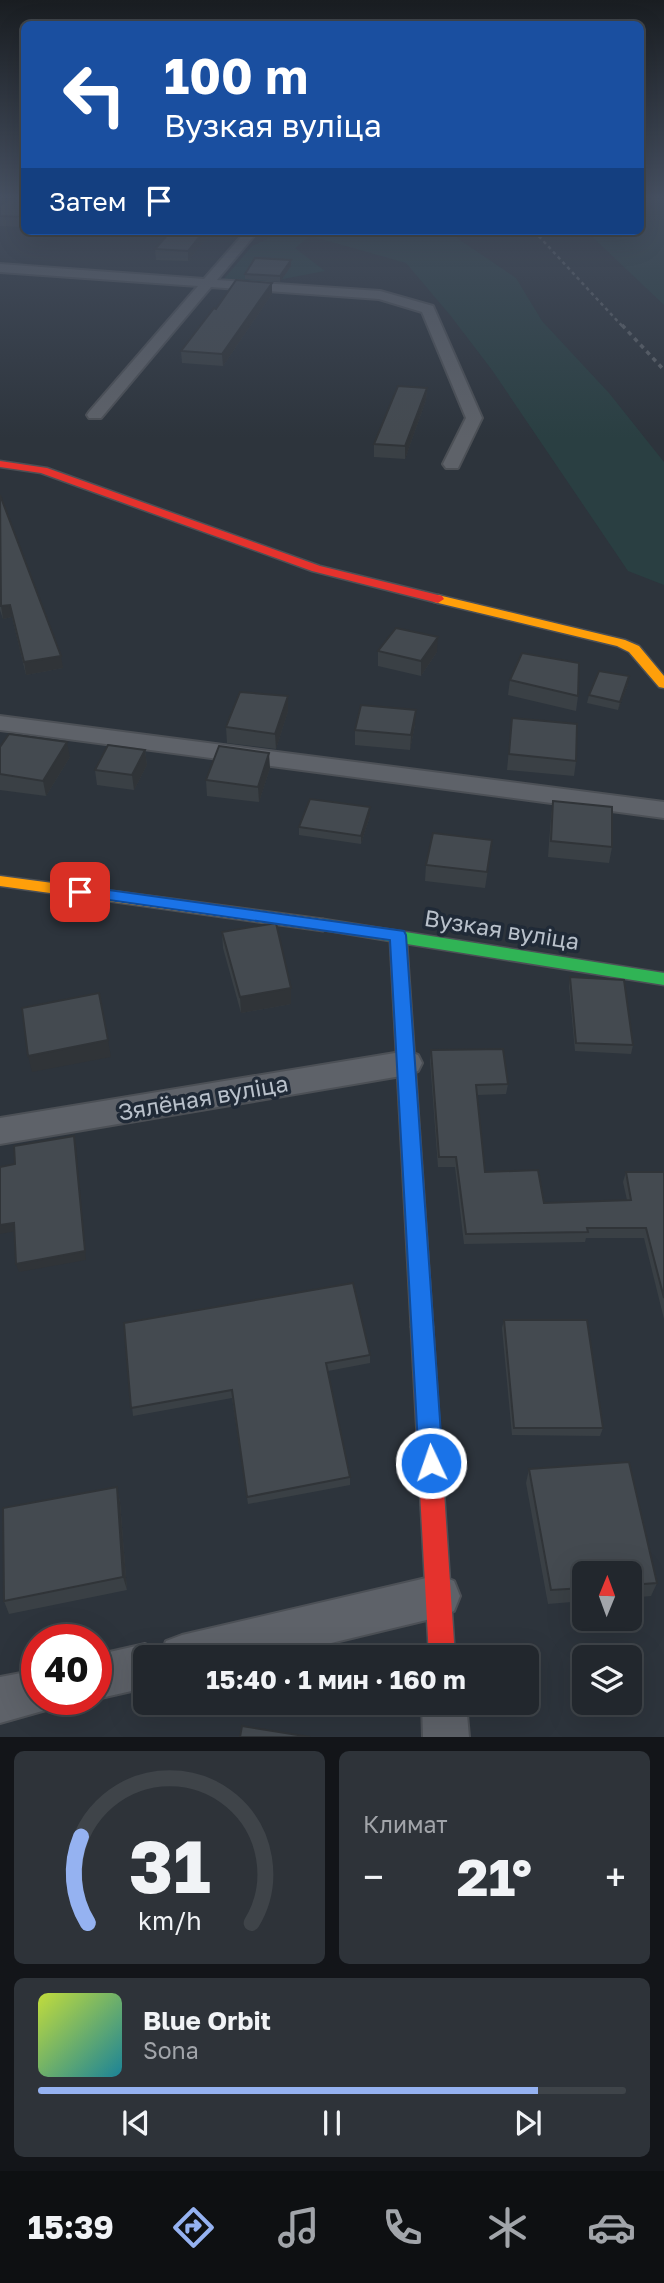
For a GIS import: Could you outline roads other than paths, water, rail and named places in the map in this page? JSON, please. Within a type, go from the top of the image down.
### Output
[{"type":"street","points":[[105,276],[380,295],[428,309],[474,418],[452,464]]},
{"type":"street","points":[[94,415],[215,276]]},
{"type":"street","points":[[0,464],[43,470],[316,569],[621,643],[634,649],[664,684]]},
{"type":"street","points":[[0,723],[664,810]]},
{"type":"street","name":"Вузкая вуліца","points":[[0,881],[398,935],[664,979]]},
{"type":"street","points":[[398,935],[441,1645]]},
{"type":"street","name":"Зялёная вуліца","points":[[0,1131],[407,1063]]},
{"type":"street","points":[[233,1645],[439,1596]]},
{"type":"street","points":[[112,1673],[133,1669]]},
{"type":"street","points":[[0,1700],[21,1695]]},
{"type":"street","points":[[445,1715],[446,1737]]},
{"type":"railway","points":[[576,276],[623,327]]},
{"type":"railway","points":[[622,325],[664,370]]}]
